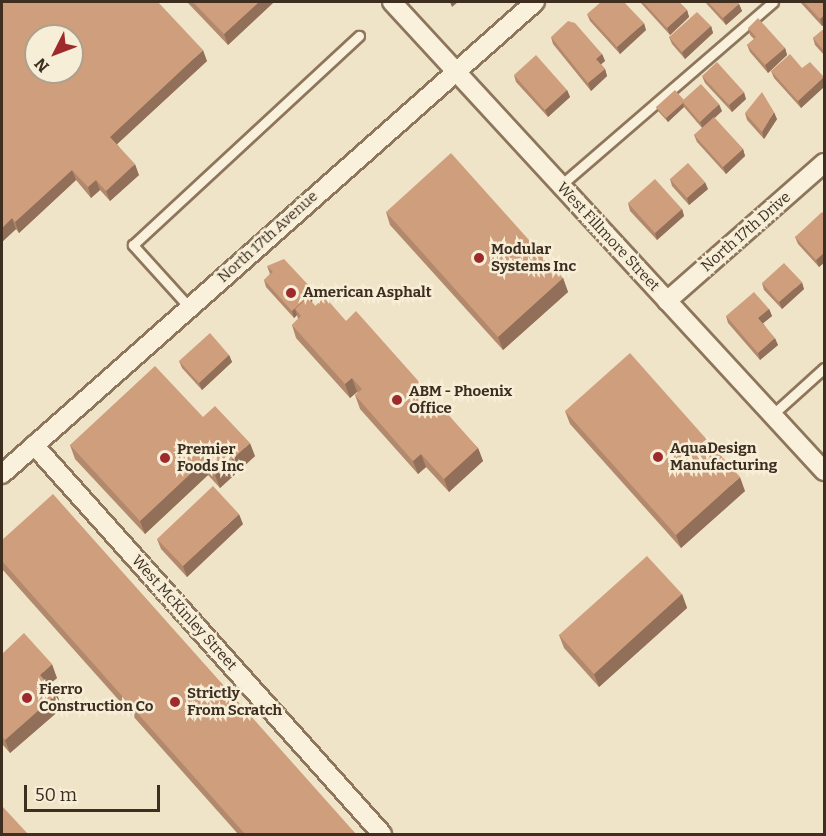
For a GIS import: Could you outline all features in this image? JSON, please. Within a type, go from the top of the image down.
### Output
[{"type":"street","name":"West Fillmore Street","points":[[392,2],[825,471]]},
{"type":"street","name":"North 17th Avenue","points":[[2,474],[455,70],[535,2]]},
{"type":"street","name":"North 17th Drive","points":[[667,301],[825,163]]},
{"type":"street","name":"West McKinley Street","points":[[34,445],[382,834]]},
{"type":"lane","points":[[561,185],[773,2]]},
{"type":"lane","points":[[189,307],[133,245],[359,36]]},
{"type":"lane","points":[[772,415],[825,368]]},
{"type":"building","points":[[2,2],[158,2],[203,50],[110,137],[135,164],[106,191],[96,180],[88,187],[72,170],[15,222],[12,218],[2,228]]},
{"type":"building","points":[[193,2],[259,2],[224,34]]},
{"type":"building","points":[[601,2],[624,2],[644,23],[617,47],[587,14]]},
{"type":"building","points":[[643,2],[679,2],[687,10],[667,28]]},
{"type":"building","points":[[708,2],[737,2],[739,4],[723,18]]},
{"type":"building","points":[[804,2],[825,2],[825,14],[820,19]]},
{"type":"building","points":[[697,12],[711,26],[682,52],[669,37]]},
{"type":"building","points":[[758,18],[785,48],[765,65],[747,45],[756,37],[748,28]]},
{"type":"building","points":[[568,21],[575,23],[602,54],[596,59],[605,69],[588,83],[551,37]]},
{"type":"building","points":[[825,28],[825,52],[813,38]]},
{"type":"building","points":[[790,54],[802,68],[810,62],[824,77],[798,101],[771,71]]},
{"type":"building","points":[[536,55],[567,90],[545,110],[514,75]]},
{"type":"building","points":[[717,62],[744,92],[729,105],[702,76]]},
{"type":"building","points":[[701,84],[719,104],[700,122],[682,101]]},
{"type":"building","points":[[675,90],[684,100],[666,118],[656,107]]},
{"type":"building","points":[[762,92],[774,112],[762,132],[745,113]]},
{"type":"building","points":[[714,117],[743,149],[723,167],[694,135]]},
{"type":"building","name":"Modular Systems Inc","points":[[451,153],[563,278],[498,337],[386,212]]},
{"type":"building","points":[[688,163],[705,182],[687,198],[670,179]]},
{"type":"building","points":[[655,179],[682,209],[655,233],[628,203]]},
{"type":"building","points":[[822,212],[825,215],[825,252],[816,260],[795,237]]},
{"type":"building","name":"American Asphalt","points":[[284,259],[314,291],[292,311],[264,280],[273,272],[267,266]]},
{"type":"building","points":[[784,263],[802,282],[779,302],[762,283]]},
{"type":"building","points":[[754,292],[769,309],[758,318],[775,338],[758,353],[726,316]]},
{"type":"building","name":"ABM - Phoenix Office","points":[[308,297],[315,306],[325,297],[346,321],[356,311],[478,448],[444,479],[421,454],[413,461],[355,395],[362,389],[352,378],[345,384],[292,325],[301,316],[295,309]]},
{"type":"building","points":[[210,333],[229,355],[199,383],[179,361]]},
{"type":"building","name":"AquaDesign Manufacturing","points":[[630,353],[740,477],[676,535],[565,411]]},
{"type":"building","name":"Premier Foods Inc","points":[[155,366],[203,417],[215,406],[250,443],[215,475],[203,462],[140,521],[70,445]]},
{"type":"building","points":[[213,486],[239,514],[183,566],[157,539]]},
{"type":"building","name":"Strictly From Scratch","points":[[53,494],[356,834],[245,834],[2,561],[2,540]]},
{"type":"building","points":[[647,556],[682,594],[594,674],[559,635]]},
{"type":"building","name":"Fierro Construction Co","points":[[24,633],[52,664],[40,675],[57,694],[5,740],[2,736],[2,654]]},
{"type":"building","points":[[2,806],[28,834],[2,834]]},
{"type":"place","name":"Modular Systems Inc","points":[[479,258]]},
{"type":"place","name":"American Asphalt","points":[[291,293]]},
{"type":"place","name":"ABM - Phoenix Office","points":[[397,400]]},
{"type":"place","name":"AquaDesign Manufacturing","points":[[658,457]]},
{"type":"place","name":"Premier Foods Inc","points":[[165,458]]},
{"type":"place","name":"Fierro Construction Co","points":[[27,698]]},
{"type":"place","name":"Strictly From Scratch","points":[[175,702]]}]
